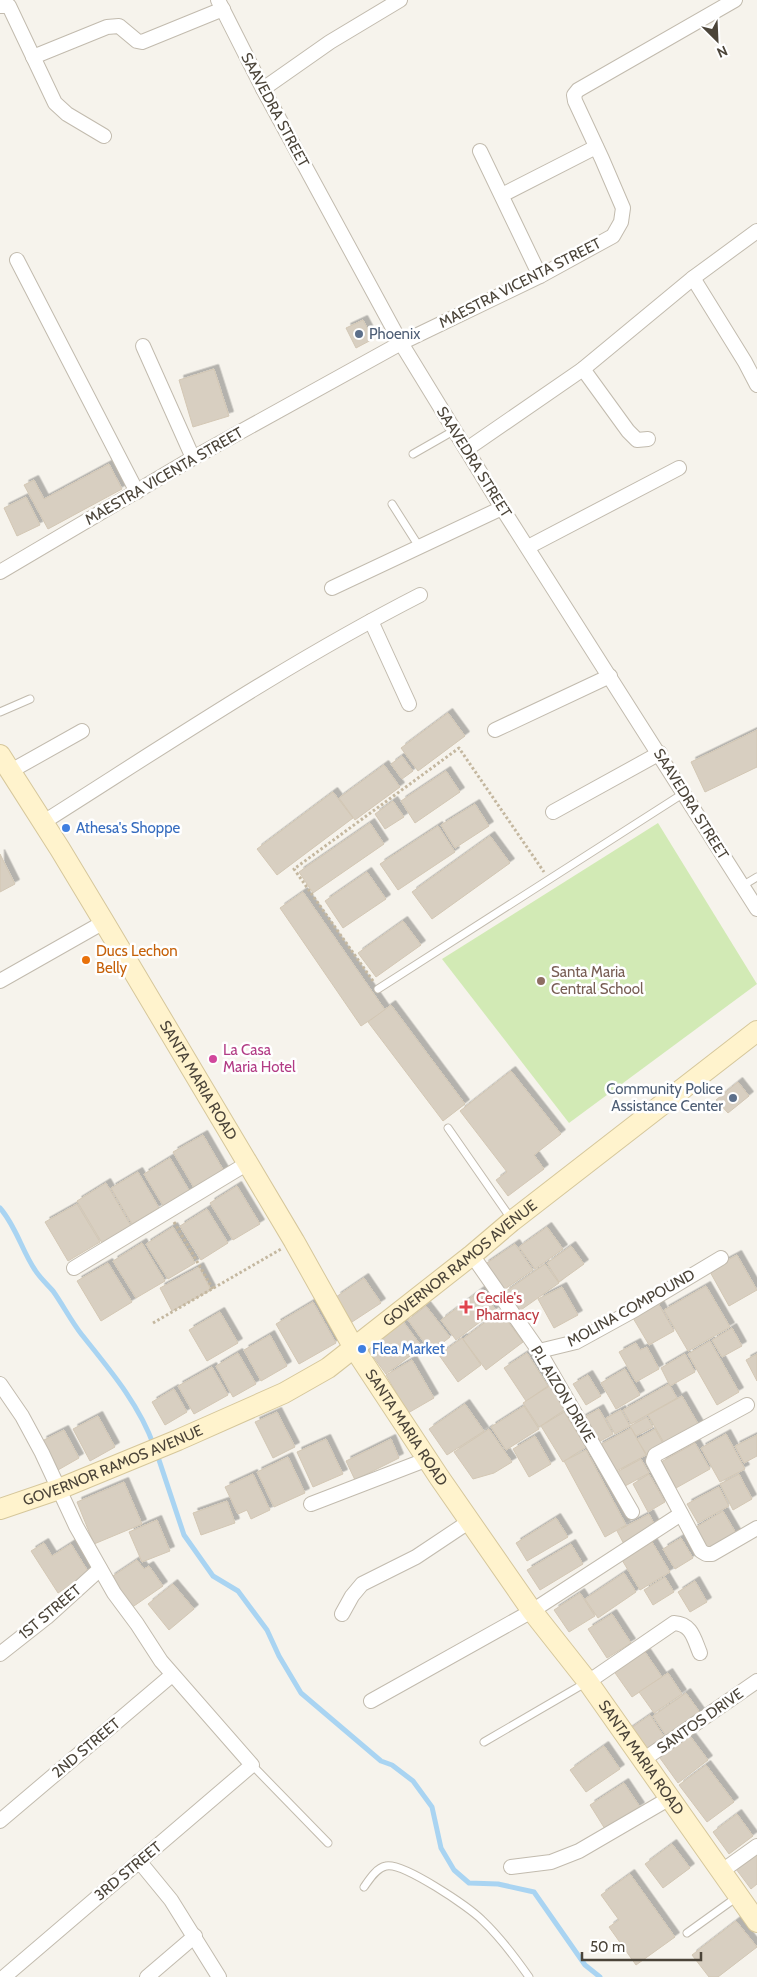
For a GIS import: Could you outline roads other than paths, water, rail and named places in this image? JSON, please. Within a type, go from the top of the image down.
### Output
[{"type":"main road","name":"SANTA MARIA ROAD","points":[[4,764],[60,849],[104,922],[294,1241],[354,1348],[532,1611],[588,1682],[757,1922]]},
{"type":"main road","name":"GOVERNOR RAMOS AVENUE","points":[[0,1509],[59,1489],[178,1440],[284,1393],[328,1368],[472,1255],[512,1221],[757,1031]]},
{"type":"street","points":[[263,89],[330,42],[400,0]]},
{"type":"street","name":"MAESTRA VICENTA STREET","points":[[0,572],[193,458],[401,343],[540,276],[613,236],[621,222],[622,208],[574,95],[578,90],[735,0]]},
{"type":"street","points":[[33,57],[107,27],[119,26],[136,41],[142,42],[220,5]]},
{"type":"street","name":"SAAVEDRA STREET","points":[[220,5],[263,89],[401,343],[502,508],[660,753],[757,909]]},
{"type":"street","points":[[0,6],[9,6],[55,103],[67,114],[104,136]]},
{"type":"street","points":[[502,195],[596,147]]},
{"type":"street","points":[[480,151],[540,276]]},
{"type":"street","points":[[467,449],[584,369],[693,278],[757,231]]},
{"type":"street","points":[[17,260],[137,492]]},
{"type":"street","points":[[693,278],[745,362],[757,385]]},
{"type":"street","points":[[144,346],[193,458]]},
{"type":"street","points":[[584,369],[628,431],[638,440],[648,439]]},
{"type":"street","points":[[528,547],[679,468]]},
{"type":"street","points":[[332,588],[502,508]]},
{"type":"street","points":[[42,823],[274,675],[420,595]]},
{"type":"street","points":[[371,621],[409,704]]},
{"type":"street","points":[[495,730],[610,676]]},
{"type":"street","points":[[4,764],[82,731]]},
{"type":"street","points":[[553,812],[660,753]]},
{"type":"street","points":[[0,981],[104,922]]},
{"type":"street","points":[[74,1268],[248,1163]]},
{"type":"street","name":"P.L AIZON DRIVE","points":[[472,1255],[539,1351],[632,1512]]},
{"type":"street","name":"MOLINA COMPOUND","points":[[539,1351],[576,1342],[722,1258]]},
{"type":"street","points":[[0,1384],[22,1416],[76,1526],[114,1593],[172,1676],[252,1765]]},
{"type":"street","points":[[747,1405],[653,1458],[701,1551],[706,1554],[712,1554],[757,1528]]},
{"type":"street","points":[[311,1504],[428,1460]]},
{"type":"street","points":[[371,1701],[532,1611],[681,1514]]},
{"type":"street","points":[[342,1614],[352,1596],[362,1584],[416,1557],[470,1521]]},
{"type":"street","name":"1ST STREET","points":[[0,1654],[100,1569]]},
{"type":"street","points":[[588,1682],[674,1623],[688,1626],[700,1653]]},
{"type":"street","name":"2ND STREET","points":[[0,1821],[172,1676]]},
{"type":"street","name":"SANTOS DRIVE","points":[[643,1760],[757,1681]]},
{"type":"street","name":"3RD STREET","points":[[4,1977],[252,1765]]},
{"type":"street","points":[[511,1867],[551,1862],[579,1851],[670,1798]]},
{"type":"street","points":[[722,1871],[757,1846]]},
{"type":"street","points":[[139,1861],[171,1900],[219,1977]]},
{"type":"street","points":[[147,1977],[195,1936]]},
{"type":"lane","points":[[412,454],[455,430]]},
{"type":"lane","points":[[392,504],[420,548]]},
{"type":"lane","points":[[0,712],[30,699]]},
{"type":"lane","points":[[378,988],[548,878],[685,793]]},
{"type":"lane","points":[[742,887],[757,877]]},
{"type":"lane","points":[[448,1128],[512,1221]]},
{"type":"lane","points":[[484,1742],[588,1682]]},
{"type":"lane","points":[[252,1765],[328,1843]]},
{"type":"lane","points":[[364,1887],[374,1874],[385,1866],[397,1867],[418,1876],[482,1920],[514,1955],[529,1977]]},
{"type":"lane","points":[[687,1933],[739,1895]]},
{"type":"waterway","points":[[0,1208],[6,1215],[30,1263],[53,1291],[78,1330],[113,1374],[132,1402],[154,1446]]},
{"type":"waterway","points":[[157,1454],[184,1535],[213,1576],[238,1591],[267,1630],[279,1656],[301,1693],[381,1761],[392,1765],[413,1781],[432,1807],[441,1848],[454,1870],[469,1883],[498,1884],[534,1892],[585,1965],[600,1977]]},
{"type":"place","name":"Phoenix","points":[[359,334]]},
{"type":"place","name":"Athesa's Shoppe","points":[[66,828]]},
{"type":"place","name":"Ducs Lechon Belly","points":[[86,960]]},
{"type":"place","name":"Santa Maria Central School","points":[[541,981]]},
{"type":"place","name":"La Casa Maria Hotel","points":[[213,1059]]},
{"type":"place","name":"Community Police Assistance Center","points":[[733,1098]]},
{"type":"place","name":"Cecile's Pharmacy","points":[[466,1307]]},
{"type":"place","name":"Flea Market","points":[[362,1349]]}]
